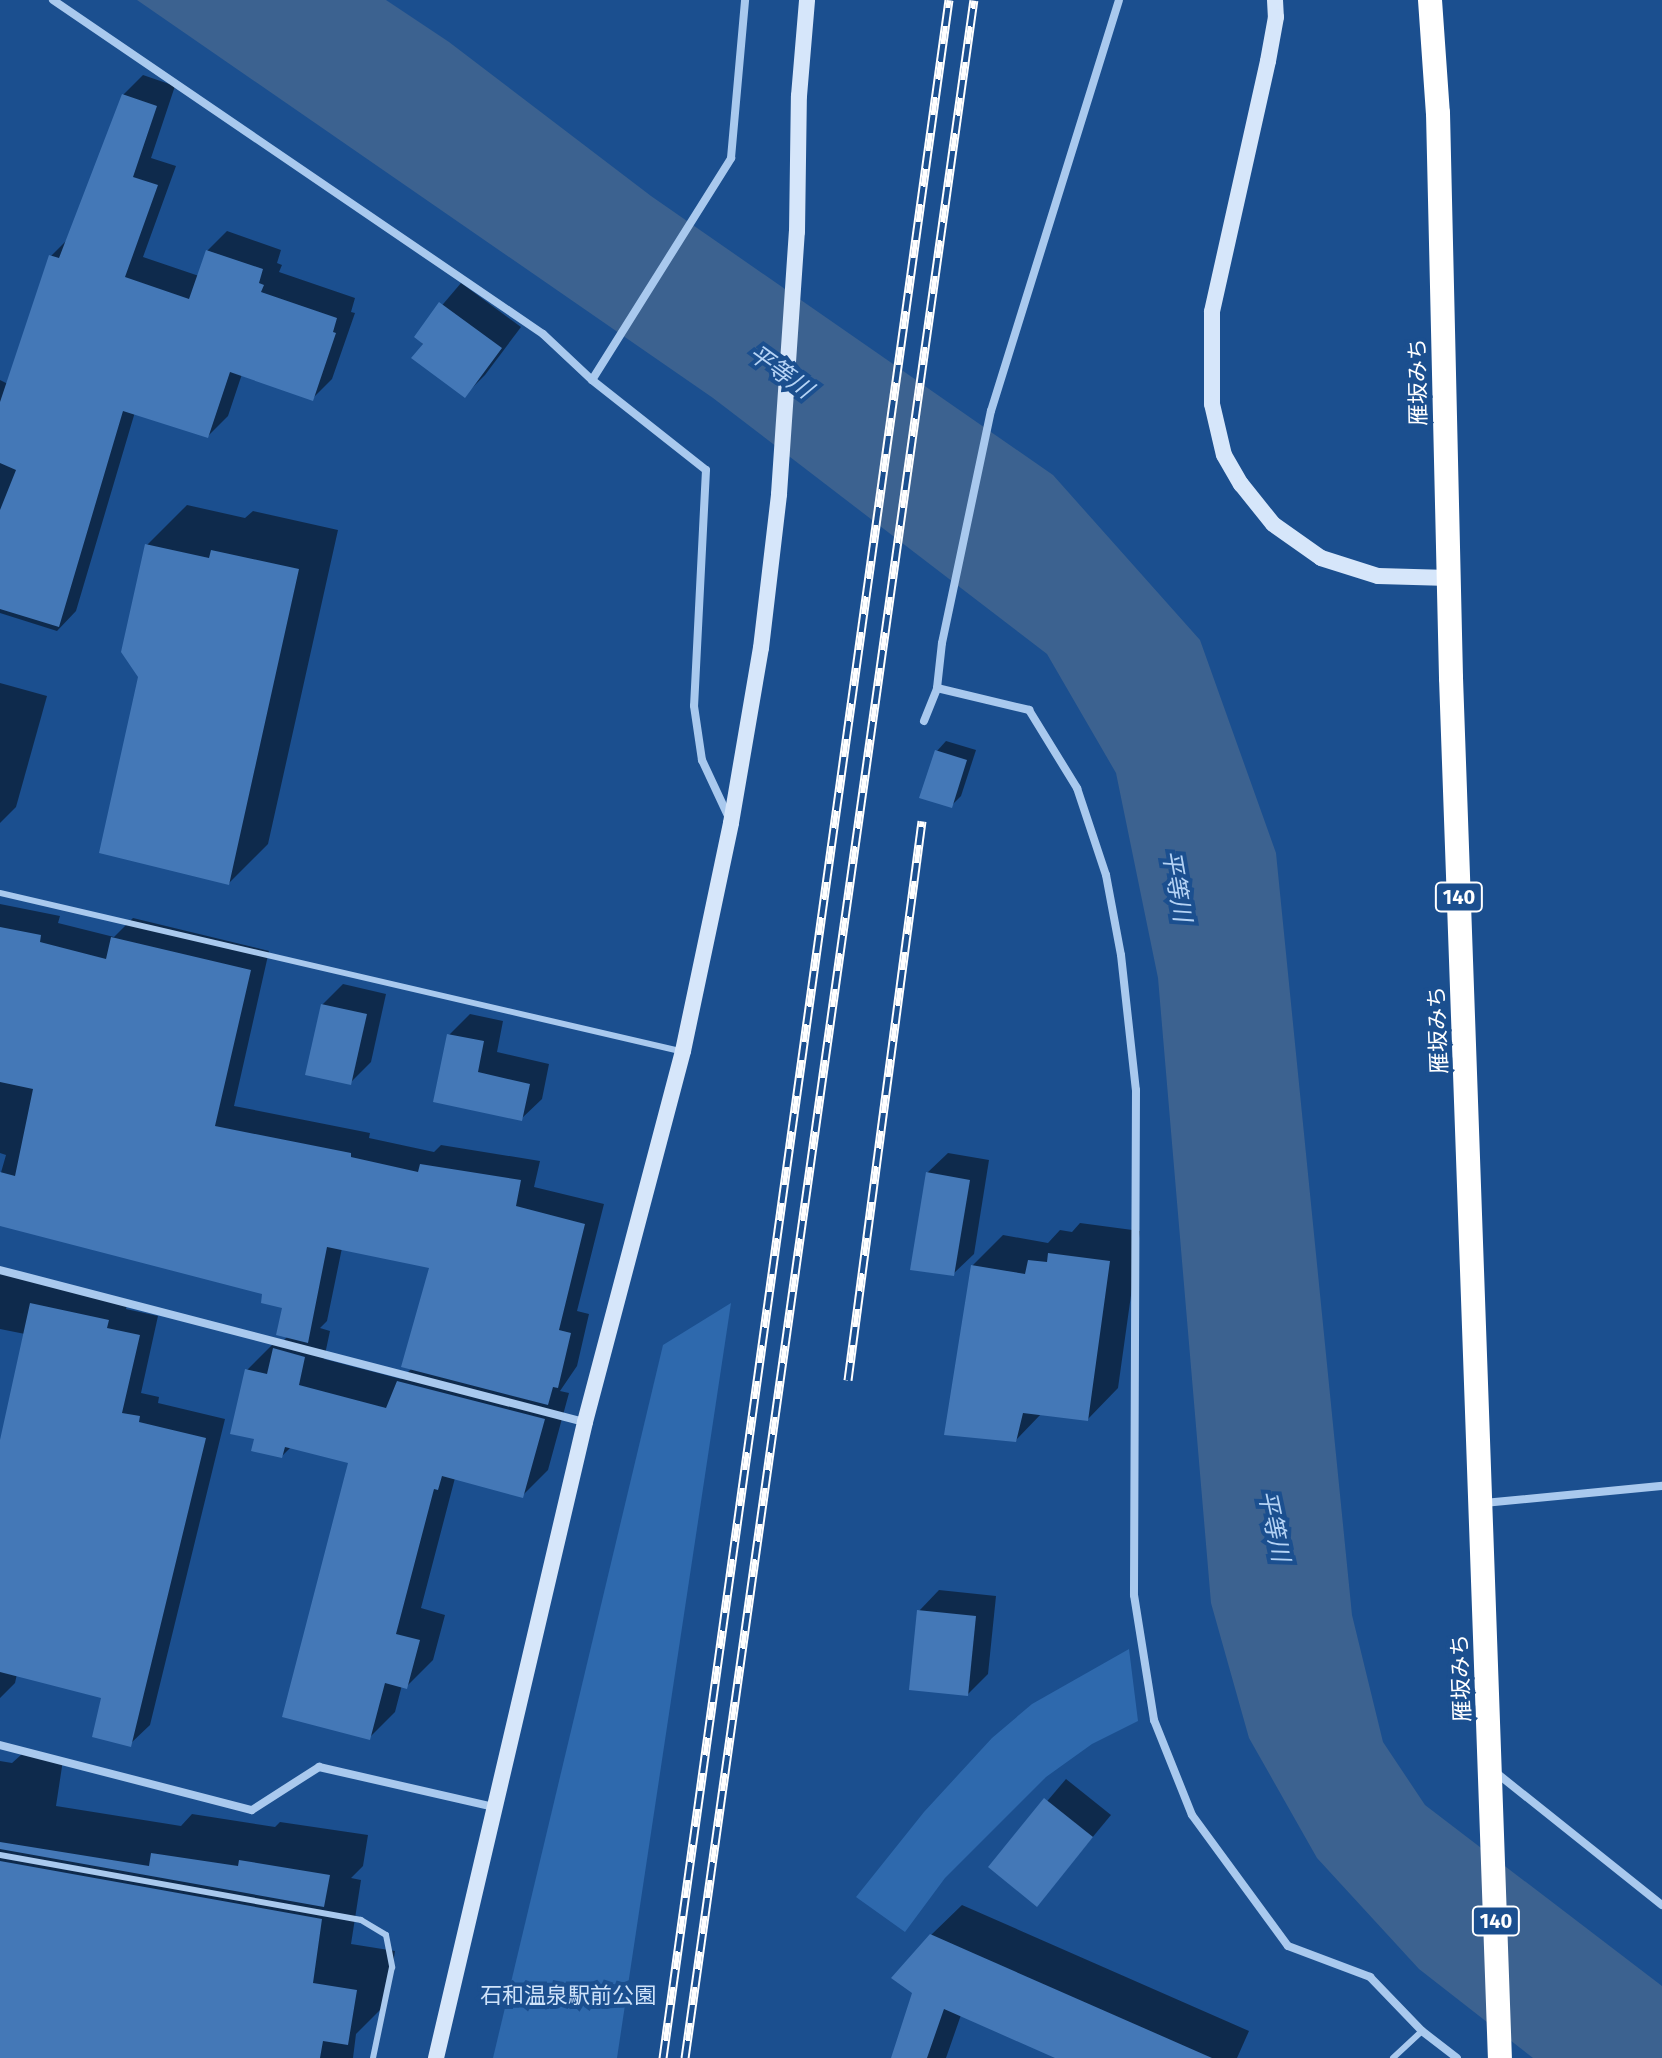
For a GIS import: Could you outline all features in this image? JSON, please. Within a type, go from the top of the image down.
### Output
[{"type":"highway","name":"雁坂みち","points":[[1430,0],[1438,113],[1449,578],[1500,2053]]},
{"type":"street","points":[[53,0],[543,334],[592,380],[706,470],[694,706],[702,760],[731,823]]},
{"type":"street","points":[[592,380],[731,158],[745,0]]},
{"type":"street","points":[[436,2058],[585,1422],[683,1051],[731,823],[761,648],[779,494],[797,232],[799,96],[807,0]]},
{"type":"street","points":[[924,721],[937,688],[942,643],[991,411],[1119,0]]},
{"type":"street","points":[[1275,0],[1276,17],[1268,61],[1212,312],[1212,404],[1224,455],[1241,484],[1273,524],[1321,558],[1378,576],[1449,578]]},
{"type":"street","points":[[937,688],[1029,710],[1077,788],[1106,875],[1121,955],[1136,1090],[1134,1595],[1154,1720],[1192,1815],[1288,1946],[1370,1977],[1422,2031],[1457,2058]]},
{"type":"street","points":[[0,1270],[585,1422]]},
{"type":"street","points":[[1481,1504],[1662,1486]]},
{"type":"street","points":[[0,1745],[252,1810],[319,1767],[494,1807]]},
{"type":"street","points":[[1491,1769],[1662,1905]]},
{"type":"lane","points":[[0,893],[683,1051]]},
{"type":"lane","points":[[0,1855],[361,1920],[386,1935],[392,1967],[373,2058]]},
{"type":"lane","points":[[1393,2058],[1422,2031]]},
{"type":"green space","name":"石和温泉駅前公園","points":[[731,1303],[617,2058],[493,2058],[663,1345]]},
{"type":"green space","points":[[1129,1649],[1138,1721],[1092,1744],[1046,1777],[945,1878],[905,1932],[856,1897],[924,1812],[992,1738],[1032,1704]]},
{"type":"water","name":"平等川","points":[[137,0],[386,0],[449,42],[651,196],[1053,475],[1200,640],[1276,853],[1352,1615],[1383,1742],[1425,1805],[1662,1986],[1662,2058],[1533,2058],[1419,1969],[1317,1858],[1249,1738],[1211,1603],[1158,978],[1116,773],[1047,654],[713,398]]},
{"type":"building","points":[[122,94],[157,106],[133,177],[158,185],[125,277],[189,299],[206,250],[263,269],[259,283],[264,285],[261,292],[337,318],[333,332],[336,333],[313,401],[230,372],[208,438],[123,411],[59,627],[0,609],[0,510],[16,470],[0,463],[0,402],[49,255],[59,258]]},
{"type":"building","points":[[439,302],[502,348],[465,398],[411,358],[423,344],[414,337]]},
{"type":"building","points":[[145,544],[209,558],[211,550],[299,569],[229,885],[99,853],[138,677],[121,652]]},
{"type":"building","points":[[935,750],[967,760],[952,808],[919,798]]},
{"type":"building","points":[[0,927],[41,935],[40,942],[106,959],[111,937],[251,970],[215,1126],[351,1153],[351,1157],[418,1172],[420,1164],[521,1180],[516,1206],[585,1224],[559,1330],[571,1333],[558,1388],[553,1387],[548,1405],[401,1367],[429,1268],[327,1247],[308,1343],[276,1335],[282,1308],[261,1303],[262,1294],[0,1226],[0,1172],[15,1176],[33,1089],[0,1082]]},
{"type":"building","points":[[321,1004],[367,1014],[351,1085],[305,1075]]},
{"type":"building","points":[[447,1034],[484,1041],[478,1072],[530,1084],[522,1121],[433,1102]]},
{"type":"building","points":[[926,1172],[970,1180],[954,1276],[910,1270]]},
{"type":"building","points":[[1048,1253],[1110,1261],[1088,1421],[1023,1413],[1016,1442],[944,1435],[971,1265],[1025,1274],[1028,1260],[1047,1262]]},
{"type":"building","points":[[30,1303],[109,1320],[107,1328],[140,1335],[122,1413],[140,1416],[139,1422],[206,1438],[131,1747],[92,1737],[101,1698],[0,1672],[0,1440]]},
{"type":"building","points":[[273,1348],[305,1357],[299,1385],[386,1408],[397,1381],[545,1419],[523,1498],[442,1476],[438,1490],[434,1489],[396,1634],[420,1640],[407,1689],[385,1683],[370,1740],[282,1717],[348,1463],[285,1447],[282,1458],[251,1451],[254,1439],[230,1434],[245,1369],[267,1374]]},
{"type":"building","points":[[917,1610],[976,1616],[968,1696],[909,1690]]},
{"type":"building","points":[[1044,1798],[1093,1837],[1037,1907],[988,1867]]},
{"type":"building","points":[[0,1842],[149,1866],[151,1853],[238,1866],[239,1860],[330,1875],[324,1907],[0,1849]]},
{"type":"building","points":[[0,1861],[322,1919],[313,1983],[357,1990],[348,2045],[323,2041],[320,2058],[0,2058]]},
{"type":"building","points":[[930,1934],[1212,2058],[1055,2058],[944,2009],[927,2058],[891,2058],[912,1993],[891,1978]]},
{"type":"railway","points":[[663,2058],[949,0]]},
{"type":"railway","points":[[685,2058],[974,0]]},
{"type":"railway","points":[[848,1380],[922,821]]}]
